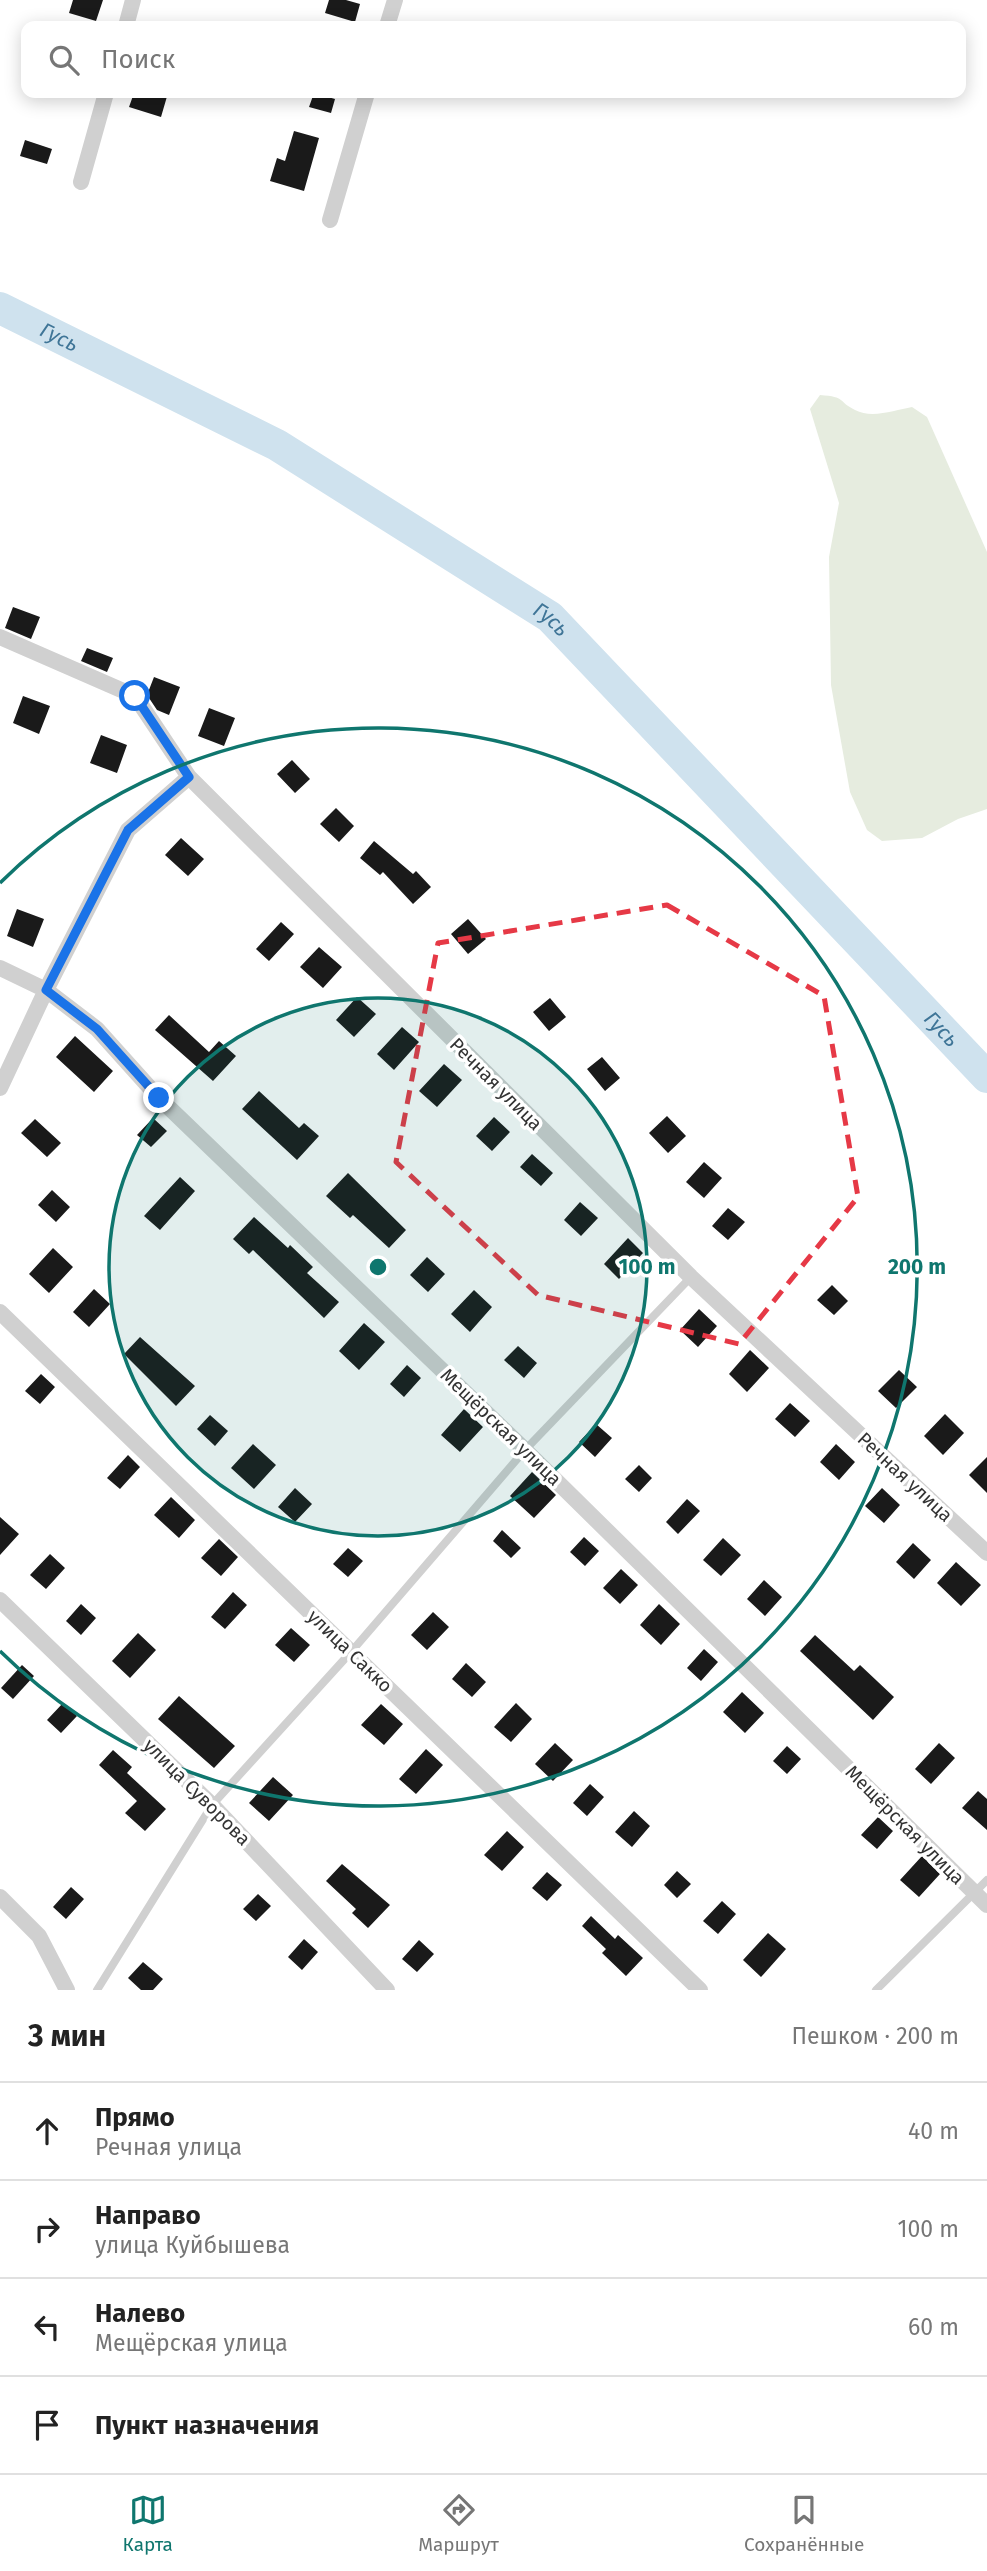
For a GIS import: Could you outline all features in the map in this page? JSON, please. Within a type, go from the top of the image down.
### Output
[{"type":"street","points":[[127,21],[133,0]]},
{"type":"street","points":[[389,21],[395,0]]},
{"type":"street","points":[[80,183],[105,98]]},
{"type":"street","points":[[330,220],[367,98]]},
{"type":"street","name":"Речная улица","points":[[0,637],[135,696],[189,777],[691,1277],[987,1553]]},
{"type":"street","points":[[0,1088],[46,990],[128,830],[189,777]]},
{"type":"street","name":"Мещёрская улица","points":[[0,968],[46,990],[97,1029],[159,1098],[525,1450],[987,1905]]},
{"type":"street","name":"улица Сакко","points":[[0,1312],[700,1990]]},
{"type":"street","name":"улица Суворова","points":[[0,1600],[212,1805],[387,1990]]},
{"type":"street","points":[[0,1896],[39,1936],[67,1990]]},
{"type":"lane","points":[[97,1990],[212,1805],[351,1652],[525,1450],[691,1277]]},
{"type":"lane","points":[[876,1990],[987,1880]]},
{"type":"highlighted area","points":[[667,905],[824,996],[858,1197],[739,1344],[538,1295],[396,1162],[438,943]]},
{"type":"shaded area","points":[[820,395],[838,398],[862,413],[884,413],[912,407],[927,417],[987,552],[987,809],[958,819],[922,838],[882,841],[867,830],[850,792],[831,685],[829,557],[839,503],[810,409]]},
{"type":"building","points":[[73,0],[103,0],[96,21],[69,13]]},
{"type":"building","points":[[329,0],[346,0],[360,4],[355,21],[325,13]]},
{"type":"building","points":[[132,98],[167,98],[161,117],[129,107]]},
{"type":"building","points":[[312,98],[335,99],[331,113],[309,107]]},
{"type":"building","points":[[294,131],[319,138],[304,191],[270,181],[277,158],[285,161]]},
{"type":"building","points":[[25,140],[52,149],[47,164],[20,156]]},
{"type":"building","points":[[13,607],[40,617],[31,639],[5,628]]},
{"type":"building","points":[[87,648],[113,658],[107,672],[81,661]]},
{"type":"building","points":[[154,677],[180,687],[169,715],[157,710],[147,695]]},
{"type":"building","points":[[23,696],[50,706],[39,734],[13,723]]},
{"type":"building","points":[[209,708],[235,718],[224,746],[198,736]]},
{"type":"building","points":[[101,735],[127,745],[117,773],[90,763]]},
{"type":"building","points":[[292,760],[310,779],[295,793],[277,774]]},
{"type":"building","points":[[336,808],[354,826],[339,842],[320,824]]},
{"type":"building","points":[[181,838],[204,859],[188,876],[165,855]]},
{"type":"building","points":[[374,841],[413,874],[416,871],[431,887],[413,904],[383,872],[380,875],[360,858]]},
{"type":"building","points":[[17,909],[44,919],[33,947],[7,936]]},
{"type":"building","points":[[468,919],[486,939],[468,954],[451,934]]},
{"type":"building","points":[[281,922],[294,934],[269,961],[256,949]]},
{"type":"building","points":[[319,947],[342,967],[323,988],[300,967]]},
{"type":"building","points":[[357,997],[376,1014],[354,1037],[336,1020]]},
{"type":"building","points":[[550,998],[566,1017],[549,1031],[533,1012]]},
{"type":"building","points":[[169,1015],[209,1052],[219,1041],[236,1056],[213,1081],[155,1030]]},
{"type":"building","points":[[402,1027],[419,1042],[394,1070],[377,1054]]},
{"type":"building","points":[[75,1036],[113,1071],[94,1092],[56,1057]]},
{"type":"building","points":[[602,1057],[620,1078],[605,1091],[587,1069]]},
{"type":"building","points":[[444,1064],[462,1080],[437,1107],[419,1091]]},
{"type":"building","points":[[259,1091],[299,1128],[304,1123],[319,1136],[297,1160],[242,1109]]},
{"type":"building","points":[[667,1116],[686,1136],[668,1153],[649,1133]]},
{"type":"building","points":[[494,1117],[510,1132],[492,1151],[476,1136]]},
{"type":"building","points":[[153,1118],[167,1131],[151,1147],[137,1135]]},
{"type":"building","points":[[35,1119],[61,1143],[47,1157],[21,1133]]},
{"type":"building","points":[[532,1154],[553,1173],[541,1186],[520,1167]]},
{"type":"building","points":[[704,1162],[722,1178],[704,1198],[686,1182]]},
{"type":"building","points":[[348,1173],[406,1230],[389,1248],[353,1215],[350,1218],[326,1196]]},
{"type":"building","points":[[180,1177],[195,1191],[160,1230],[144,1216]]},
{"type":"building","points":[[52,1190],[70,1207],[56,1222],[38,1205]]},
{"type":"building","points":[[580,1202],[598,1218],[581,1236],[564,1220]]},
{"type":"building","points":[[728,1208],[745,1222],[728,1240],[712,1226]]},
{"type":"building","points":[[254,1217],[313,1267],[307,1273],[339,1302],[324,1318],[253,1250],[249,1254],[233,1239]]},
{"type":"building","points":[[628,1238],[643,1253],[619,1279],[604,1264]]},
{"type":"building","points":[[53,1248],[73,1267],[49,1293],[29,1274]]},
{"type":"building","points":[[427,1257],[445,1274],[428,1292],[410,1275]]},
{"type":"building","points":[[832,1285],[848,1301],[834,1315],[817,1300]]},
{"type":"building","points":[[94,1289],[110,1304],[89,1327],[73,1312]]},
{"type":"building","points":[[474,1290],[492,1307],[470,1332],[451,1314]]},
{"type":"building","points":[[699,1309],[717,1326],[698,1347],[680,1330]]},
{"type":"building","points":[[364,1323],[385,1342],[359,1370],[339,1351]]},
{"type":"building","points":[[140,1337],[195,1386],[176,1406],[124,1354]]},
{"type":"building","points":[[518,1346],[537,1363],[524,1378],[504,1360]]},
{"type":"building","points":[[750,1350],[769,1368],[747,1392],[729,1374]]},
{"type":"building","points":[[407,1365],[421,1378],[404,1397],[390,1384]]},
{"type":"building","points":[[899,1370],[917,1387],[896,1408],[878,1391]]},
{"type":"building","points":[[41,1374],[55,1387],[40,1404],[25,1391]]},
{"type":"building","points":[[790,1403],[810,1421],[795,1437],[775,1419]]},
{"type":"building","points":[[464,1409],[483,1427],[460,1452],[441,1435]]},
{"type":"building","points":[[945,1414],[964,1433],[943,1455],[924,1436]]},
{"type":"building","points":[[210,1415],[228,1431],[215,1446],[197,1429]]},
{"type":"building","points":[[596,1424],[612,1438],[595,1457],[579,1442]]},
{"type":"building","points":[[253,1444],[276,1465],[254,1489],[231,1468]]},
{"type":"building","points":[[836,1444],[855,1462],[839,1480],[820,1462]]},
{"type":"building","points":[[128,1455],[140,1467],[120,1489],[107,1478]]},
{"type":"building","points":[[987,1457],[987,1493],[969,1475]]},
{"type":"building","points":[[639,1465],[652,1478],[639,1492],[625,1479]]},
{"type":"building","points":[[532,1472],[556,1495],[534,1518],[510,1496]]},
{"type":"building","points":[[295,1488],[312,1504],[295,1522],[278,1507]]},
{"type":"building","points":[[882,1488],[900,1505],[884,1523],[865,1506]]},
{"type":"building","points":[[171,1497],[195,1520],[179,1538],[154,1515]]},
{"type":"building","points":[[687,1499],[700,1511],[678,1534],[666,1522]]},
{"type":"building","points":[[0,1517],[19,1534],[0,1555]]},
{"type":"building","points":[[502,1530],[521,1548],[511,1558],[493,1541]]},
{"type":"building","points":[[584,1537],[599,1551],[585,1566],[570,1552]]},
{"type":"building","points":[[723,1538],[741,1555],[721,1576],[703,1560]]},
{"type":"building","points":[[219,1539],[238,1557],[221,1576],[201,1558]]},
{"type":"building","points":[[913,1543],[931,1560],[914,1579],[896,1562]]},
{"type":"building","points":[[348,1548],[363,1561],[348,1577],[333,1564]]},
{"type":"building","points":[[50,1554],[65,1568],[46,1589],[30,1575]]},
{"type":"building","points":[[956,1562],[981,1585],[961,1606],[937,1583]]},
{"type":"building","points":[[621,1569],[638,1585],[620,1604],[603,1588]]},
{"type":"building","points":[[764,1580],[782,1597],[765,1616],[747,1599]]},
{"type":"building","points":[[233,1592],[247,1605],[225,1629],[211,1617]]},
{"type":"building","points":[[81,1604],[96,1618],[81,1635],[66,1621]]},
{"type":"building","points":[[659,1604],[680,1624],[661,1645],[640,1625]]},
{"type":"building","points":[[433,1612],[449,1627],[427,1650],[411,1635]]},
{"type":"building","points":[[291,1628],[310,1645],[294,1662],[275,1645]]},
{"type":"building","points":[[138,1633],[156,1650],[130,1678],[112,1661]]},
{"type":"building","points":[[815,1635],[854,1671],[860,1665],[894,1697],[873,1720],[800,1651]]},
{"type":"building","points":[[704,1649],[718,1662],[701,1681],[687,1668]]},
{"type":"building","points":[[466,1663],[486,1682],[472,1697],[452,1679]]},
{"type":"building","points":[[22,1665],[34,1676],[13,1699],[1,1688]]},
{"type":"building","points":[[742,1692],[764,1713],[745,1733],[723,1712]]},
{"type":"building","points":[[179,1696],[235,1746],[214,1768],[158,1719]]},
{"type":"building","points":[[63,1703],[77,1716],[61,1733],[47,1720]]},
{"type":"building","points":[[516,1703],[532,1719],[511,1742],[494,1727]]},
{"type":"building","points":[[381,1704],[403,1724],[384,1745],[361,1725]]},
{"type":"building","points":[[555,1743],[573,1760],[553,1781],[535,1764]]},
{"type":"building","points":[[939,1743],[955,1758],[931,1784],[915,1769]]},
{"type":"building","points":[[787,1746],[801,1759],[787,1774],[773,1761]]},
{"type":"building","points":[[426,1749],[443,1765],[416,1794],[399,1779]]},
{"type":"building","points":[[113,1750],[132,1767],[127,1773],[166,1809],[145,1831],[125,1813],[137,1801],[99,1765]]},
{"type":"building","points":[[273,1777],[293,1795],[269,1821],[249,1803]]},
{"type":"building","points":[[590,1784],[604,1797],[587,1816],[573,1803]]},
{"type":"building","points":[[978,1791],[987,1799],[987,1830],[962,1808]]},
{"type":"building","points":[[634,1811],[650,1826],[632,1847],[615,1832]]},
{"type":"building","points":[[878,1817],[893,1831],[877,1849],[861,1835]]},
{"type":"building","points":[[507,1831],[524,1847],[502,1871],[484,1855]]},
{"type":"building","points":[[922,1856],[940,1874],[919,1897],[900,1880]]},
{"type":"building","points":[[342,1864],[390,1905],[368,1928],[352,1913],[356,1909],[326,1881]]},
{"type":"building","points":[[677,1871],[691,1884],[677,1898],[664,1885]]},
{"type":"building","points":[[547,1872],[562,1885],[547,1901],[532,1888]]},
{"type":"building","points":[[71,1887],[84,1899],[66,1919],[53,1907]]},
{"type":"building","points":[[258,1894],[271,1906],[256,1921],[243,1909]]},
{"type":"building","points":[[722,1901],[736,1914],[718,1934],[703,1921]]},
{"type":"building","points":[[591,1916],[615,1939],[618,1935],[643,1958],[626,1976],[602,1953],[606,1949],[582,1926]]},
{"type":"building","points":[[768,1933],[786,1949],[761,1977],[743,1960]]},
{"type":"building","points":[[304,1939],[318,1952],[302,1970],[288,1957]]},
{"type":"building","points":[[419,1940],[434,1954],[417,1972],[402,1959]]},
{"type":"building","points":[[143,1962],[163,1979],[153,1990],[141,1990],[128,1978]]},
{"type":"waterway","name":"Гусь","points":[[0,308],[277,445],[550,617],[987,1077]]},
{"type":"route","points":[[135,696],[189,777],[128,830],[46,990],[97,1029],[159,1098]]}]
